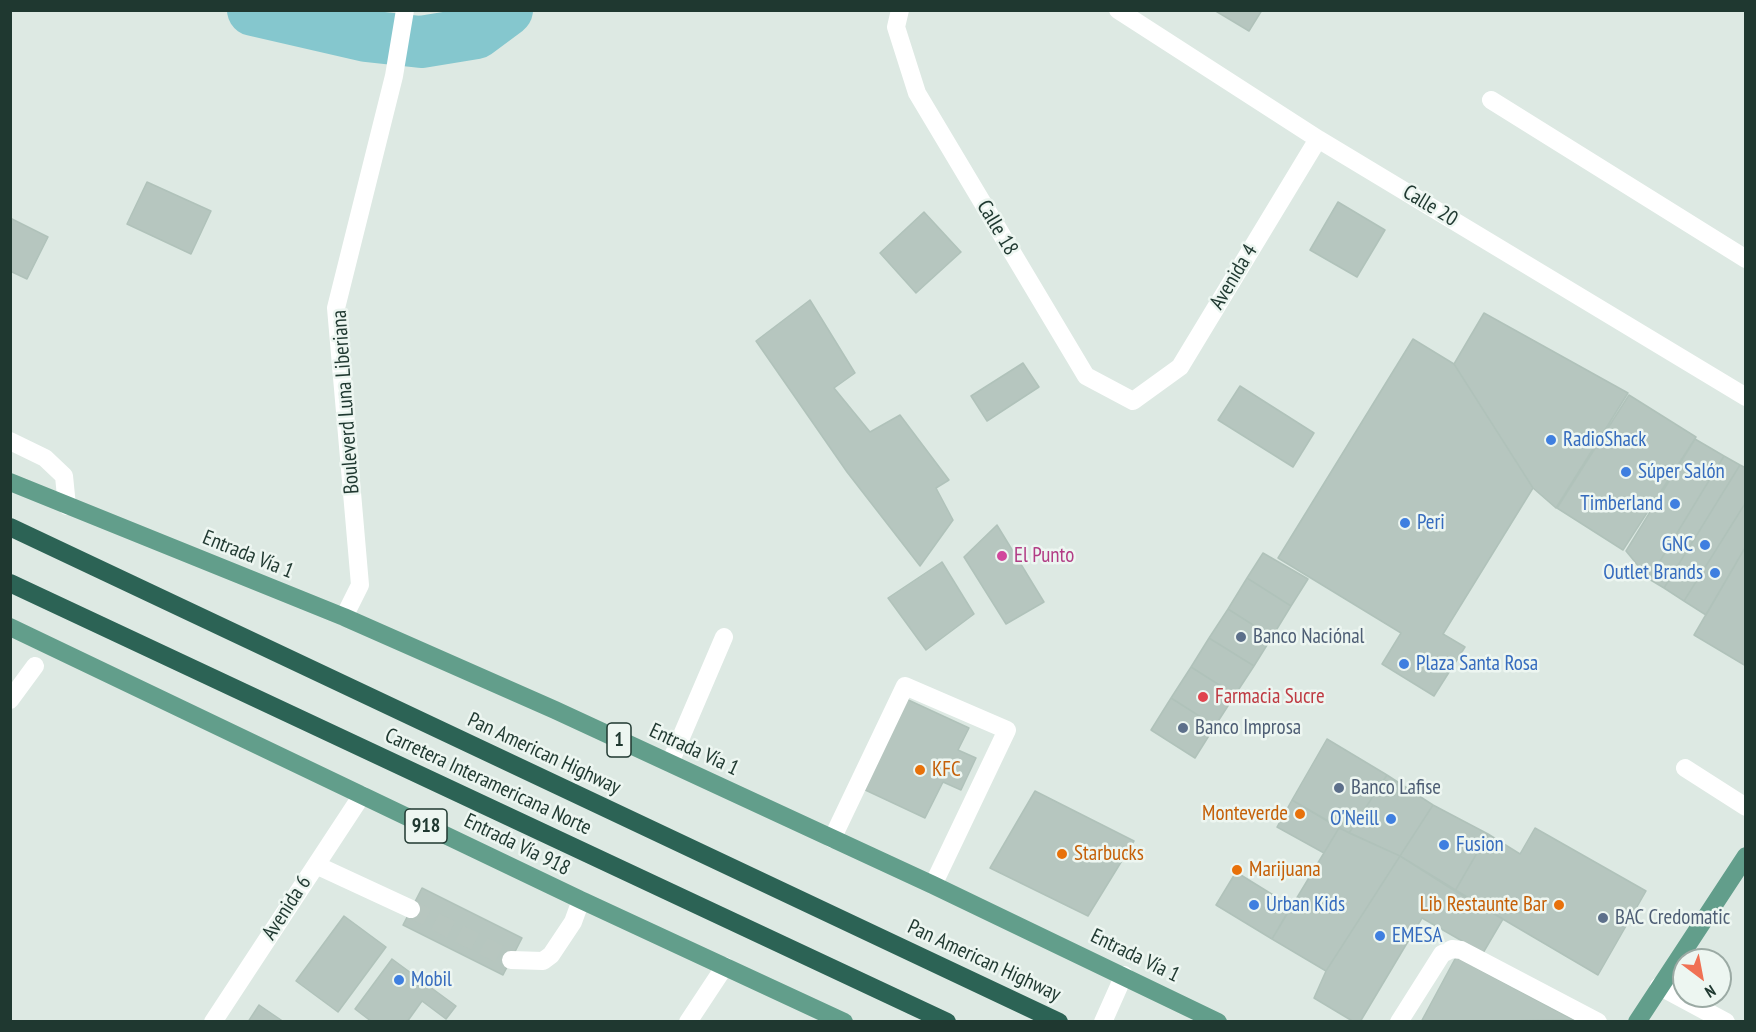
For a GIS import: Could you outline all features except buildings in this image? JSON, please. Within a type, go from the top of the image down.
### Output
[{"type":"highway","name":"Pan American Highway","points":[[10,527],[1059,1022]]},
{"type":"highway","name":"Carretera Interamericana Norte","points":[[10,583],[947,1022]]},
{"type":"main road","name":"Entrada Vía 1","points":[[10,482],[344,618],[555,710],[1124,975],[1186,1015],[1218,1022]]},
{"type":"main road","name":"Entrada Vía 918","points":[[10,627],[581,900],[844,1022]]},
{"type":"main road","points":[[1637,1022],[1746,856]]},
{"type":"street","name":"Bouleverd Luna Liberiana","points":[[344,618],[360,585],[336,308],[394,76],[405,10]]},
{"type":"street","name":"Calle 20","points":[[1118,10],[1318,139],[1746,397]]},
{"type":"street","name":"Calle 18","points":[[898,19],[917,93],[1086,376],[1133,401]]},
{"type":"street","points":[[1491,100],[1746,259]]},
{"type":"street","name":"Avenida 4","points":[[1133,401],[1180,367],[1318,139]]},
{"type":"street","points":[[10,441],[45,458],[64,476],[67,506]]},
{"type":"street","points":[[670,763],[724,637]]},
{"type":"street","points":[[10,700],[35,666]]},
{"type":"street","points":[[832,839],[905,686],[1007,730],[933,885]]},
{"type":"street","points":[[1685,768],[1746,807]]},
{"type":"street","name":"Avenida 6","points":[[213,1022],[362,795]]},
{"type":"street","points":[[316,865],[411,909]]},
{"type":"street","points":[[511,960],[543,961],[551,955],[573,922],[581,900]]},
{"type":"street","points":[[1399,1022],[1442,954],[1452,949],[1461,950],[1598,1022]]},
{"type":"street","points":[[688,1022],[725,966]]},
{"type":"street","points":[[1103,1022],[1124,975]]},
{"type":"street","points":[[1659,986],[1726,1022]]},
{"type":"waterway","points":[[253,10],[366,36],[421,42],[476,33],[507,10]]},
{"type":"tunnel","points":[[411,909],[511,960]]},
{"type":"place","name":"RadioShack","points":[[1551,440]]},
{"type":"place","name":"Súper Salón","points":[[1626,472]]},
{"type":"place","name":"Timberland","points":[[1675,504]]},
{"type":"place","name":"Peri","points":[[1405,523]]},
{"type":"place","name":"GNC","points":[[1705,545]]},
{"type":"place","name":"El Punto","points":[[1002,556]]},
{"type":"place","name":"Outlet Brands","points":[[1715,573]]},
{"type":"place","name":"Banco Naciónal","points":[[1241,637]]},
{"type":"place","name":"Plaza Santa Rosa","points":[[1404,664]]},
{"type":"place","name":"Farmacia Sucre","points":[[1203,697]]},
{"type":"place","name":"Banco Improsa","points":[[1183,728]]},
{"type":"place","name":"KFC","points":[[920,770]]},
{"type":"place","name":"Banco Lafise","points":[[1339,788]]},
{"type":"place","name":"Monteverde","points":[[1300,814]]},
{"type":"place","name":"O'Neill","points":[[1391,819]]},
{"type":"place","name":"Fusion","points":[[1444,845]]},
{"type":"place","name":"Starbucks","points":[[1062,854]]},
{"type":"place","name":"Marijuana","points":[[1237,870]]},
{"type":"place","name":"Urban Kids","points":[[1254,905]]},
{"type":"place","name":"Lib Restaunte Bar","points":[[1559,905]]},
{"type":"place","name":"BAC Credomatic","points":[[1603,918]]},
{"type":"place","name":"EMESA","points":[[1380,936]]},
{"type":"place","name":"Mobil","points":[[399,980]]}]
